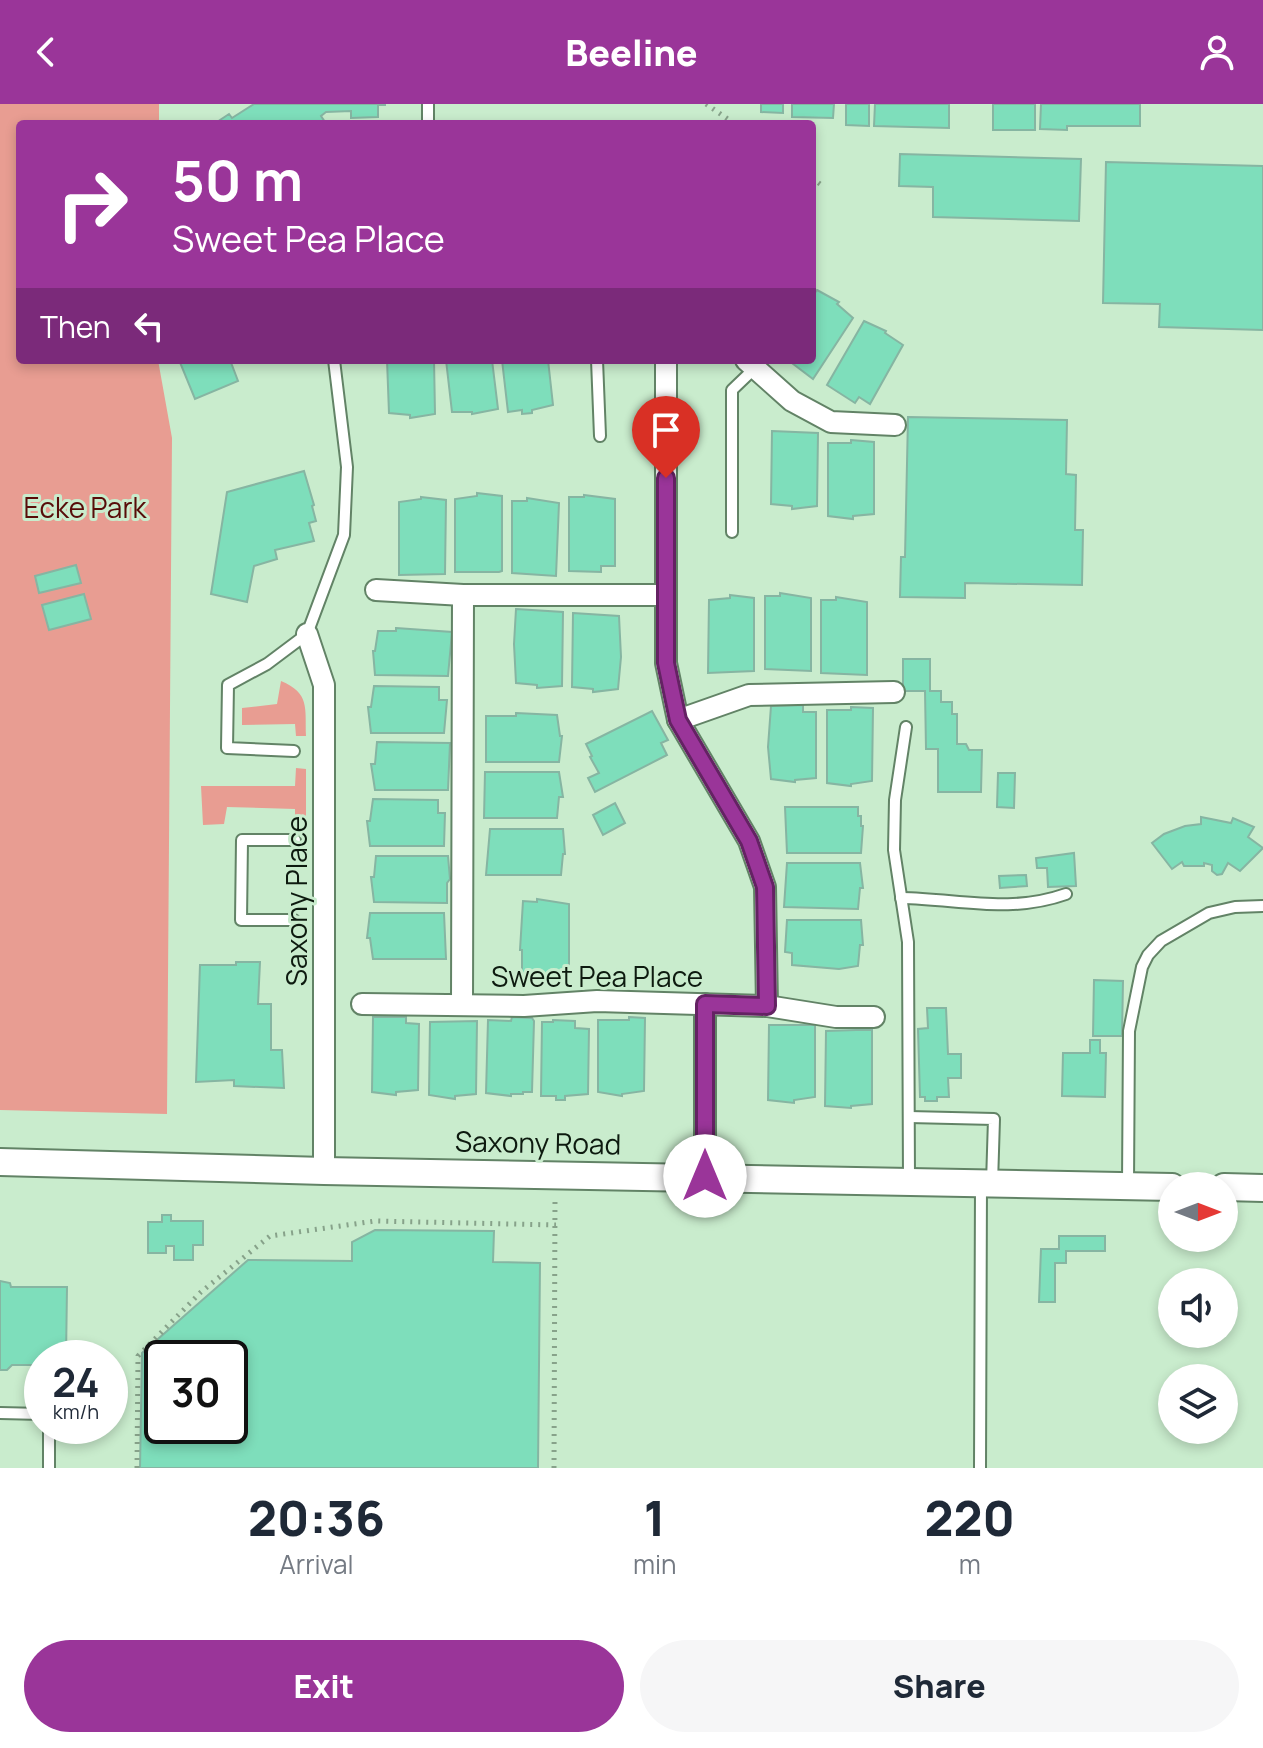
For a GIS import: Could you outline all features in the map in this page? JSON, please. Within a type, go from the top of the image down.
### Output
[{"type":"street","points":[[666,364],[666,663],[678,720],[749,841],[765,887],[767,1006]]},
{"type":"street","points":[[750,364],[792,401],[831,422],[895,425]]},
{"type":"street","points":[[376,590],[463,595],[666,595]]},
{"type":"street","name":"Sweet Pea Place","points":[[462,1004],[463,595]]},
{"type":"street","name":"Saxony Place","points":[[307,634],[324,685],[324,1171]]},
{"type":"street","points":[[678,720],[749,695],[894,692]]},
{"type":"street","name":"Sweet Pea Place","points":[[362,1004],[524,1006],[597,1001],[767,1006],[836,1017],[874,1017]]},
{"type":"street","points":[[705,1004],[705,1176]]},
{"type":"street","name":"Saxony Road","points":[[0,1162],[1158,1187]]},
{"type":"street","points":[[1238,1187],[1263,1188]]},
{"type":"lane","points":[[294,751],[227,748],[228,685],[267,664],[307,634],[344,535],[347,467],[334,364]]},
{"type":"lane","points":[[597,364],[600,436]]},
{"type":"lane","points":[[732,532],[732,390],[750,364]]},
{"type":"lane","points":[[906,727],[895,800],[894,850],[908,942],[909,1181]]},
{"type":"lane","points":[[294,920],[241,920],[242,840],[295,840]]},
{"type":"lane","points":[[901,898],[948,899],[996,907],[1042,903],[1066,894]]},
{"type":"lane","points":[[1128,1186],[1129,1031],[1142,967],[1161,941],[1209,913],[1235,907],[1263,906]]},
{"type":"lane","points":[[909,1117],[994,1119],[986,1182],[980,1468]]},
{"type":"lane","points":[[0,1413],[24,1414]]},
{"type":"lane","points":[[49,1444],[49,1468]]},
{"type":"path","points":[[706,104],[729,120]]},
{"type":"path","points":[[816,181],[824,187]]},
{"type":"path","points":[[554,1174],[554,1468]]},
{"type":"path","points":[[137,1468],[138,1356],[201,1292],[270,1236],[375,1221],[556,1225]]},
{"type":"green space","name":"Ecke Park","points":[[0,104],[159,104],[159,120],[16,120],[16,364],[159,364],[172,438],[167,1114],[0,1110]]},
{"type":"green space","points":[[281,681],[297,691],[304,702],[306,736],[296,736],[295,724],[242,725],[242,708],[277,704]]},
{"type":"green space","points":[[296,768],[306,769],[306,824],[295,823],[295,809],[227,807],[224,824],[203,825],[201,786],[295,786]]},
{"type":"building","points":[[254,104],[385,104],[378,105],[378,117],[351,118],[351,111],[326,112],[321,116],[324,120],[220,120],[229,114],[232,118]]},
{"type":"building","points":[[761,104],[783,104],[783,113],[761,112]]},
{"type":"building","points":[[792,104],[834,104],[833,118],[792,117]]},
{"type":"building","points":[[846,104],[869,104],[869,126],[846,125]]},
{"type":"building","points":[[875,104],[949,104],[949,128],[874,126]]},
{"type":"building","points":[[993,104],[1035,104],[1035,130],[993,130]]},
{"type":"building","points":[[1041,104],[1140,104],[1140,126],[1040,129]]},
{"type":"building","points":[[900,154],[1081,159],[1079,221],[933,217],[933,187],[899,186]]},
{"type":"building","points":[[1106,162],[1263,166],[1263,330],[1159,327],[1160,304],[1103,303]]},
{"type":"building","points":[[816,291],[839,302],[837,304],[853,318],[813,379],[793,364],[816,364]]},
{"type":"building","points":[[864,321],[886,331],[903,345],[870,404],[859,397],[855,403],[827,385]]},
{"type":"building","points":[[181,364],[232,364],[238,381],[195,399]]},
{"type":"building","points":[[387,364],[434,364],[435,414],[410,418],[410,415],[389,413]]},
{"type":"building","points":[[446,364],[492,364],[498,409],[472,414],[452,412]]},
{"type":"building","points":[[502,364],[548,364],[553,405],[532,410],[532,413],[522,414],[522,410],[508,412]]},
{"type":"building","points":[[908,417],[1067,420],[1066,474],[1076,475],[1075,530],[1083,530],[1082,585],[965,583],[965,598],[900,597],[901,557],[905,557]]},
{"type":"building","points":[[772,431],[818,433],[817,506],[792,509],[792,506],[771,504]]},
{"type":"building","points":[[851,440],[874,442],[874,514],[853,516],[853,519],[828,516],[828,443],[851,443]]},
{"type":"building","points":[[304,471],[314,505],[316,521],[309,523],[314,541],[275,550],[277,559],[254,566],[247,602],[211,594],[227,492]]},
{"type":"building","points":[[477,493],[502,496],[502,571],[455,572],[455,499],[477,496]]},
{"type":"building","points":[[584,495],[615,499],[615,566],[601,566],[601,572],[569,571],[569,497]]},
{"type":"building","points":[[421,497],[446,500],[445,574],[399,575],[399,502]]},
{"type":"building","points":[[527,498],[559,503],[556,576],[512,573],[512,501],[527,501]]},
{"type":"building","points":[[76,565],[81,583],[39,593],[35,576]]},
{"type":"building","points":[[780,593],[811,598],[811,671],[765,669],[765,596],[780,596]]},
{"type":"building","points":[[84,594],[91,619],[49,630],[42,605]]},
{"type":"building","points":[[730,595],[754,598],[754,671],[708,673],[709,600],[730,598]]},
{"type":"building","points":[[836,597],[867,602],[867,675],[821,673],[821,600],[836,600]]},
{"type":"building","points":[[516,609],[563,612],[562,686],[537,688],[537,685],[516,683]]},
{"type":"building","points":[[573,613],[619,616],[621,657],[618,689],[593,692],[593,689],[572,687]]},
{"type":"building","points":[[396,628],[452,632],[448,676],[375,675],[373,651],[378,631],[396,631]]},
{"type":"building","points":[[903,659],[930,659],[930,691],[941,691],[941,702],[952,702],[952,714],[957,714],[957,744],[966,744],[969,750],[982,750],[981,792],[938,792],[938,749],[926,749],[925,691],[903,691]]},
{"type":"building","points":[[374,686],[439,687],[439,700],[447,700],[444,733],[371,733],[368,707],[371,707]]},
{"type":"building","points":[[803,705],[803,712],[816,712],[816,778],[795,782],[771,779],[768,747],[771,706]]},
{"type":"building","points":[[851,707],[873,708],[872,781],[851,786],[827,783],[827,710],[851,710]]},
{"type":"building","points":[[652,711],[668,740],[661,743],[667,755],[595,792],[588,778],[599,773],[586,744]]},
{"type":"building","points":[[516,713],[557,715],[562,736],[559,762],[486,762],[486,716],[516,716]]},
{"type":"building","points":[[377,742],[450,743],[448,790],[375,790],[371,764],[375,764]]},
{"type":"building","points":[[485,772],[559,772],[563,797],[559,797],[557,818],[484,818]]},
{"type":"building","points":[[998,773],[1015,773],[1014,808],[997,807]]},
{"type":"building","points":[[373,799],[438,800],[438,813],[445,813],[444,846],[370,846],[367,821],[370,821]]},
{"type":"building","points":[[615,803],[625,823],[603,835],[593,815]]},
{"type":"building","points":[[785,807],[858,807],[863,826],[861,853],[787,853]]},
{"type":"building","points":[[1201,817],[1231,823],[1233,818],[1254,827],[1248,837],[1263,848],[1240,871],[1228,863],[1222,874],[1217,875],[1212,871],[1212,865],[1204,863],[1204,866],[1184,866],[1182,862],[1172,869],[1152,843],[1164,834],[1201,824]]},
{"type":"building","points":[[490,829],[563,829],[565,854],[561,875],[486,875]]},
{"type":"building","points":[[1074,853],[1076,886],[1048,887],[1047,868],[1037,868],[1036,858]]},
{"type":"building","points":[[376,856],[448,856],[450,879],[447,883],[447,903],[374,902],[371,877],[374,877]]},
{"type":"building","points":[[787,863],[860,863],[863,888],[860,888],[858,909],[784,907]]},
{"type":"building","points":[[1026,875],[1027,886],[1000,888],[999,876]]},
{"type":"building","points":[[537,899],[569,904],[569,978],[522,975],[523,901],[537,902]]},
{"type":"building","points":[[370,913],[444,913],[446,959],[373,959],[370,938],[367,938]]},
{"type":"building","points":[[787,920],[861,920],[863,945],[860,945],[858,966],[839,969],[792,965],[792,953],[785,952]]},
{"type":"building","points":[[236,962],[260,962],[258,1004],[271,1004],[271,1050],[282,1050],[284,1088],[234,1086],[234,1080],[196,1082],[200,965],[236,965]]},
{"type":"building","points":[[1094,980],[1123,981],[1122,1036],[1093,1036]]},
{"type":"building","points":[[927,1008],[946,1008],[948,1054],[961,1054],[961,1078],[948,1078],[949,1097],[937,1097],[937,1101],[925,1101],[925,1097],[920,1097],[918,1029],[928,1028]]},
{"type":"building","points":[[373,1017],[406,1017],[406,1023],[419,1024],[418,1090],[396,1092],[396,1095],[372,1092]]},
{"type":"building","points":[[512,1017],[532,1018],[534,1021],[532,1092],[511,1096],[486,1093],[488,1020],[511,1021]]},
{"type":"building","points":[[629,1017],[645,1018],[644,1091],[622,1096],[598,1092],[598,1020],[629,1020]]},
{"type":"building","points":[[477,1021],[476,1094],[455,1096],[455,1099],[429,1095],[430,1022]]},
{"type":"building","points":[[575,1021],[575,1028],[589,1029],[588,1094],[565,1096],[565,1100],[556,1100],[556,1096],[541,1096],[542,1022]]},
{"type":"building","points":[[769,1025],[815,1025],[815,1097],[794,1100],[794,1103],[768,1100]]},
{"type":"building","points":[[872,1030],[872,1104],[851,1108],[825,1106],[826,1031]]},
{"type":"building","points":[[1090,1040],[1100,1040],[1100,1053],[1106,1053],[1105,1097],[1062,1096],[1063,1053],[1090,1053]]},
{"type":"building","points":[[162,1215],[171,1215],[171,1221],[203,1221],[203,1245],[193,1245],[193,1260],[174,1260],[174,1246],[166,1246],[166,1253],[148,1253],[148,1222],[162,1222]]},
{"type":"building","points":[[375,1230],[494,1231],[493,1262],[540,1263],[538,1468],[140,1468],[142,1353],[144,1351],[144,1444],[248,1444],[248,1340],[157,1340],[248,1260],[352,1261],[352,1242]]},
{"type":"building","points":[[1059,1236],[1105,1236],[1105,1251],[1066,1251],[1066,1263],[1055,1263],[1055,1302],[1039,1302],[1041,1249],[1059,1249]]},
{"type":"building","points":[[0,1281],[10,1283],[11,1287],[67,1287],[66,1340],[24,1340],[24,1365],[12,1365],[7,1370],[0,1370]]},
{"type":"route","points":[[666,478],[666,663],[678,720],[749,841],[765,887],[767,1006],[705,1004],[705,1176]]}]
